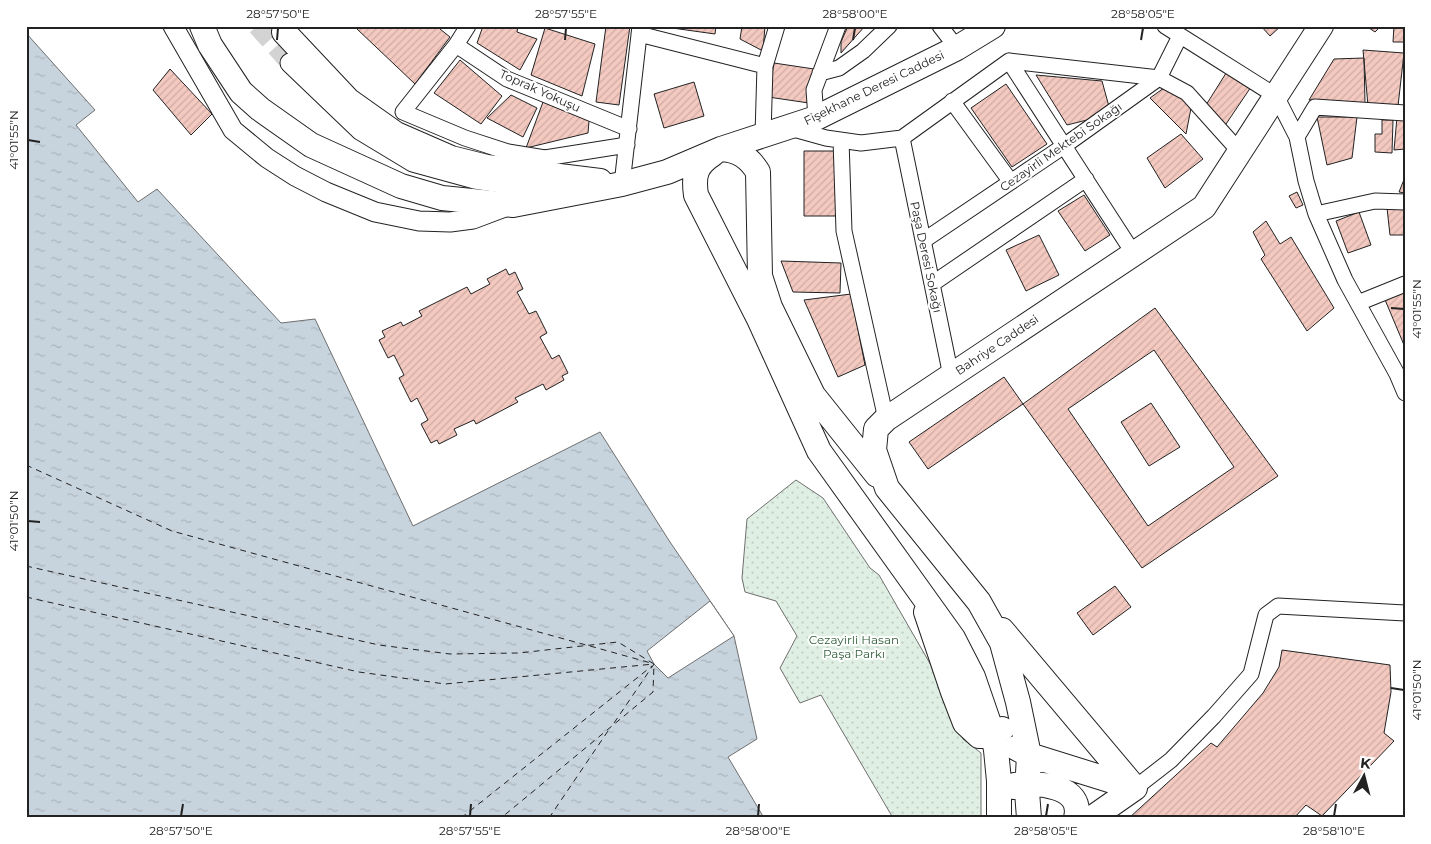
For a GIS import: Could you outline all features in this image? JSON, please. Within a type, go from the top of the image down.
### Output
[{"type":"main road","name":"Fişekhane Deresi Caddesi","points":[[202,26],[210,45],[241,92],[260,109],[311,145],[401,186],[442,198],[513,204],[622,184],[667,172],[721,149],[816,118],[958,48],[993,26]]},
{"type":"main road","name":"Bahriye Caddesi","points":[[1029,818],[1029,755],[1018,702],[1002,643],[979,602],[887,488],[874,450],[876,429],[886,419],[1204,207],[1321,26]]},
{"type":"main road","points":[[284,32],[348,100],[396,134],[450,158],[487,167],[622,184]]},
{"type":"main road","points":[[887,488],[813,395],[770,307],[760,276],[758,172],[753,163],[742,154],[732,150],[721,149],[706,159],[697,170],[694,182],[696,195],[759,319],[819,451],[953,638],[972,677],[993,735],[999,781],[999,814]]},
{"type":"main road","points":[[667,172],[696,195]]},
{"type":"main road","points":[[979,602],[1135,788]]},
{"type":"main road","points":[[993,735],[1006,726],[1018,702]]},
{"type":"main road","points":[[993,735],[1029,755],[1135,788]]},
{"type":"main road","points":[[999,814],[1015,785],[1028,784],[1064,789],[1072,796],[1076,807],[1076,818]]},
{"type":"main road","points":[[1092,818],[1135,788]]},
{"type":"street","points":[[173,26],[233,130],[267,158],[295,176],[326,192],[375,212],[419,222],[450,222],[473,219],[513,204]]},
{"type":"street","points":[[468,26],[456,45],[403,112],[465,138],[508,152],[545,158],[627,145]]},
{"type":"street","points":[[764,135],[765,66],[777,26]]},
{"type":"street","points":[[816,118],[814,90],[838,26]]},
{"type":"street","points":[[820,73],[839,68],[863,51],[889,26]]},
{"type":"street","points":[[940,26],[958,48]]},
{"type":"street","points":[[1165,26],[1276,96],[1297,137],[1306,181],[1316,214],[1345,280],[1401,372],[1405,393]]},
{"type":"street","points":[[622,184],[640,30],[765,66]]},
{"type":"street","name":"Cezayirli Mektebi Sokağı","points":[[923,241],[1064,146],[1159,78],[1180,36]]},
{"type":"street","name":"Toprak Yokuşu","points":[[456,45],[507,79],[629,129]]},
{"type":"street","points":[[1009,61],[1134,254]]},
{"type":"street","points":[[788,127],[861,143],[902,138],[1009,61],[1159,78],[1188,93],[1240,152]]},
{"type":"street","points":[[290,63],[360,130],[413,162],[475,179],[514,185],[586,179]]},
{"type":"street","points":[[952,102],[1011,182]]},
{"type":"street","points":[[1297,137],[1315,107],[1405,113]]},
{"type":"street","name":"Paşa Deresi Sokağı","points":[[902,138],[951,376]]},
{"type":"street","points":[[841,140],[844,231],[886,419]]},
{"type":"street","points":[[932,284],[1086,179]]},
{"type":"street","points":[[1316,214],[1375,201],[1405,202]]},
{"type":"street","points":[[1358,303],[1405,284]]},
{"type":"street","points":[[1135,788],[1172,760],[1251,674],[1266,615],[1278,606],[1405,613]]},
{"type":"green space","name":"Cezayirli Hasan Paşa Parkı","points":[[796,480],[823,498],[870,568],[879,575],[932,667],[963,739],[981,753],[981,818],[893,818],[821,695],[800,703],[780,668],[797,636],[776,601],[745,592],[742,578],[747,519]]},
{"type":"water","points":[[26,33],[95,110],[76,125],[138,202],[157,189],[281,323],[315,319],[413,526],[600,432],[670,542],[734,636],[757,739],[728,757],[764,818],[26,818]]},
{"type":"pier","points":[[710,601],[734,636],[668,678],[654,664],[647,651]]},
{"type":"building","points":[[359,26],[441,26],[440,29],[450,37],[415,84],[357,29]]},
{"type":"building","points":[[483,26],[518,26],[517,32],[537,39],[520,70],[477,43]]},
{"type":"building","points":[[606,26],[630,26],[619,105],[596,102]]},
{"type":"building","points":[[658,26],[716,26],[715,34]]},
{"type":"building","points":[[742,26],[765,26],[763,51],[740,39]]},
{"type":"building","points":[[848,26],[865,26],[841,53],[841,42]]},
{"type":"building","points":[[1261,26],[1281,26],[1270,36]]},
{"type":"building","points":[[1366,26],[1381,26],[1375,32]]},
{"type":"building","points":[[1394,26],[1405,26],[1405,42],[1393,42]]},
{"type":"building","points":[[545,28],[595,44],[582,96],[531,75]]},
{"type":"building","points":[[1363,50],[1404,53],[1398,106],[1368,106]]},
{"type":"building","points":[[1364,58],[1365,103],[1309,100],[1334,59]]},
{"type":"building","points":[[460,60],[502,96],[481,124],[434,93]]},
{"type":"building","points":[[774,63],[814,69],[809,103],[768,97]]},
{"type":"building","points":[[170,69],[212,114],[191,135],[153,90]]},
{"type":"building","points":[[1228,70],[1253,84],[1224,127],[1206,105]]},
{"type":"building","points":[[1036,75],[1102,81],[1111,114],[1067,125]]},
{"type":"building","points":[[694,82],[704,116],[664,128],[654,94]]},
{"type":"building","points":[[1006,84],[1047,144],[1012,167],[971,108]]},
{"type":"building","points":[[1168,85],[1192,103],[1186,134],[1150,98]]},
{"type":"building","points":[[511,95],[537,108],[523,137],[487,118]]},
{"type":"building","points":[[543,102],[589,121],[588,133],[526,148]]},
{"type":"building","points":[[1317,117],[1357,117],[1352,158],[1327,165]]},
{"type":"building","points":[[1397,117],[1405,118],[1405,149],[1394,150]]},
{"type":"building","points":[[1382,120],[1393,120],[1392,153],[1375,152],[1375,134],[1382,134]]},
{"type":"building","points":[[1181,134],[1203,159],[1165,188],[1147,158]]},
{"type":"building","points":[[804,151],[836,151],[836,216],[804,216]]},
{"type":"building","points":[[1405,177],[1405,193],[1399,192]]},
{"type":"building","points":[[1297,192],[1303,205],[1296,208],[1289,196]]},
{"type":"building","points":[[1084,195],[1110,235],[1085,251],[1058,211]]},
{"type":"building","points":[[1387,208],[1405,208],[1405,235],[1390,235]]},
{"type":"building","points":[[1359,212],[1371,245],[1348,253],[1336,221]]},
{"type":"building","points":[[1266,221],[1280,244],[1291,237],[1334,308],[1307,331],[1261,259],[1265,255],[1253,232]]},
{"type":"building","points":[[1039,235],[1059,275],[1026,291],[1006,250]]},
{"type":"building","points":[[781,261],[841,263],[840,293],[793,292]]},
{"type":"building","points":[[506,269],[509,275],[515,272],[523,289],[517,292],[529,314],[536,311],[547,333],[540,337],[552,359],[559,355],[568,373],[562,376],[564,380],[546,390],[543,384],[515,398],[518,402],[476,424],[474,420],[454,429],[457,435],[439,444],[437,440],[431,443],[421,424],[428,420],[417,398],[411,402],[399,378],[404,375],[394,355],[388,358],[379,340],[385,337],[382,331],[401,322],[403,326],[422,316],[419,311],[467,287],[471,294],[490,284],[487,279]]},
{"type":"building","points":[[1405,285],[1405,345],[1404,345],[1383,295]]},
{"type":"building","points":[[851,294],[865,365],[838,377],[804,300]]},
{"type":"building","points":[[1155,308],[1278,476],[1142,568],[1023,404]],"holes":[[[1154,350],[1234,467],[1148,526],[1068,409]]]},
{"type":"building","points":[[1004,377],[1023,404],[928,469],[909,442]]},
{"type":"building","points":[[1151,403],[1180,447],[1149,466],[1121,422]]},
{"type":"building","points":[[1115,586],[1131,607],[1093,635],[1077,613]]},
{"type":"building","points":[[1282,650],[1390,665],[1391,692],[1384,733],[1394,741],[1322,816],[1306,805],[1294,818],[1129,818],[1211,743],[1217,747],[1263,693],[1279,667]]},
{"type":"ferry route","points":[[26,465],[172,531],[586,645]]},
{"type":"ferry route","points":[[26,566],[379,645],[450,654],[519,653],[618,642],[654,664],[653,692],[501,818]]},
{"type":"ferry route","points":[[26,597],[359,672],[445,684],[654,664]]},
{"type":"ferry route","points":[[590,646],[651,663]]},
{"type":"ferry route","points":[[614,723],[654,664]]},
{"type":"ferry route","points":[[461,818],[652,666]]},
{"type":"ferry route","points":[[549,818],[610,728]]},
{"type":"tunnel","points":[[257,26],[290,63]]}]
